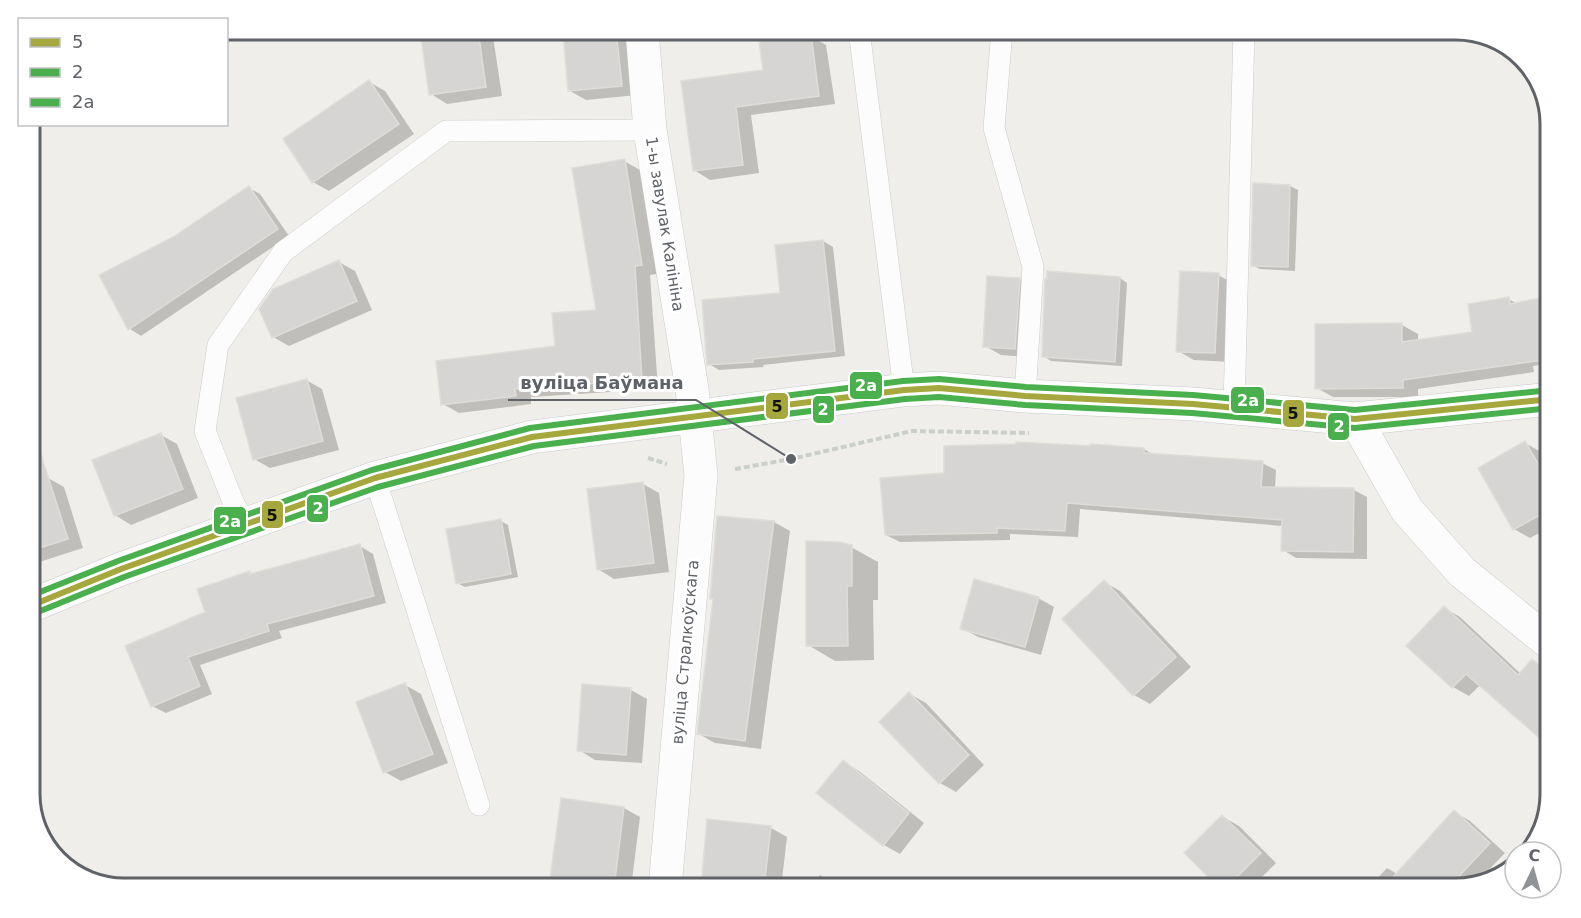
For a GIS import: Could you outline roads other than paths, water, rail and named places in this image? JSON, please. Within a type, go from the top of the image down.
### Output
[{"type":"main road","name":"1-ы завулак Калініна","points":[[643,41],[650,130],[695,417]]},
{"type":"main road","points":[[41,602],[121,569],[375,478],[532,437],[904,390],[939,388],[1025,396],[1234,407],[1355,419],[1540,400]]},
{"type":"main road","name":"вуліца Стралкоўскага","points":[[666,878],[701,475],[695,417]]},
{"type":"main road","points":[[1355,419],[1407,510],[1462,572],[1540,635]]},
{"type":"lane","points":[[860,41],[904,390]]},
{"type":"lane","points":[[1001,41],[994,128],[1033,267],[1025,396]]},
{"type":"lane","points":[[1234,407],[1244,41]]},
{"type":"lane","points":[[246,523],[234,504],[206,431],[218,345],[283,252],[446,131],[650,130]]},
{"type":"lane","points":[[375,478],[479,805]]},
{"type":"place","name":"вуліца Баўмана","points":[[791,459]]}]
